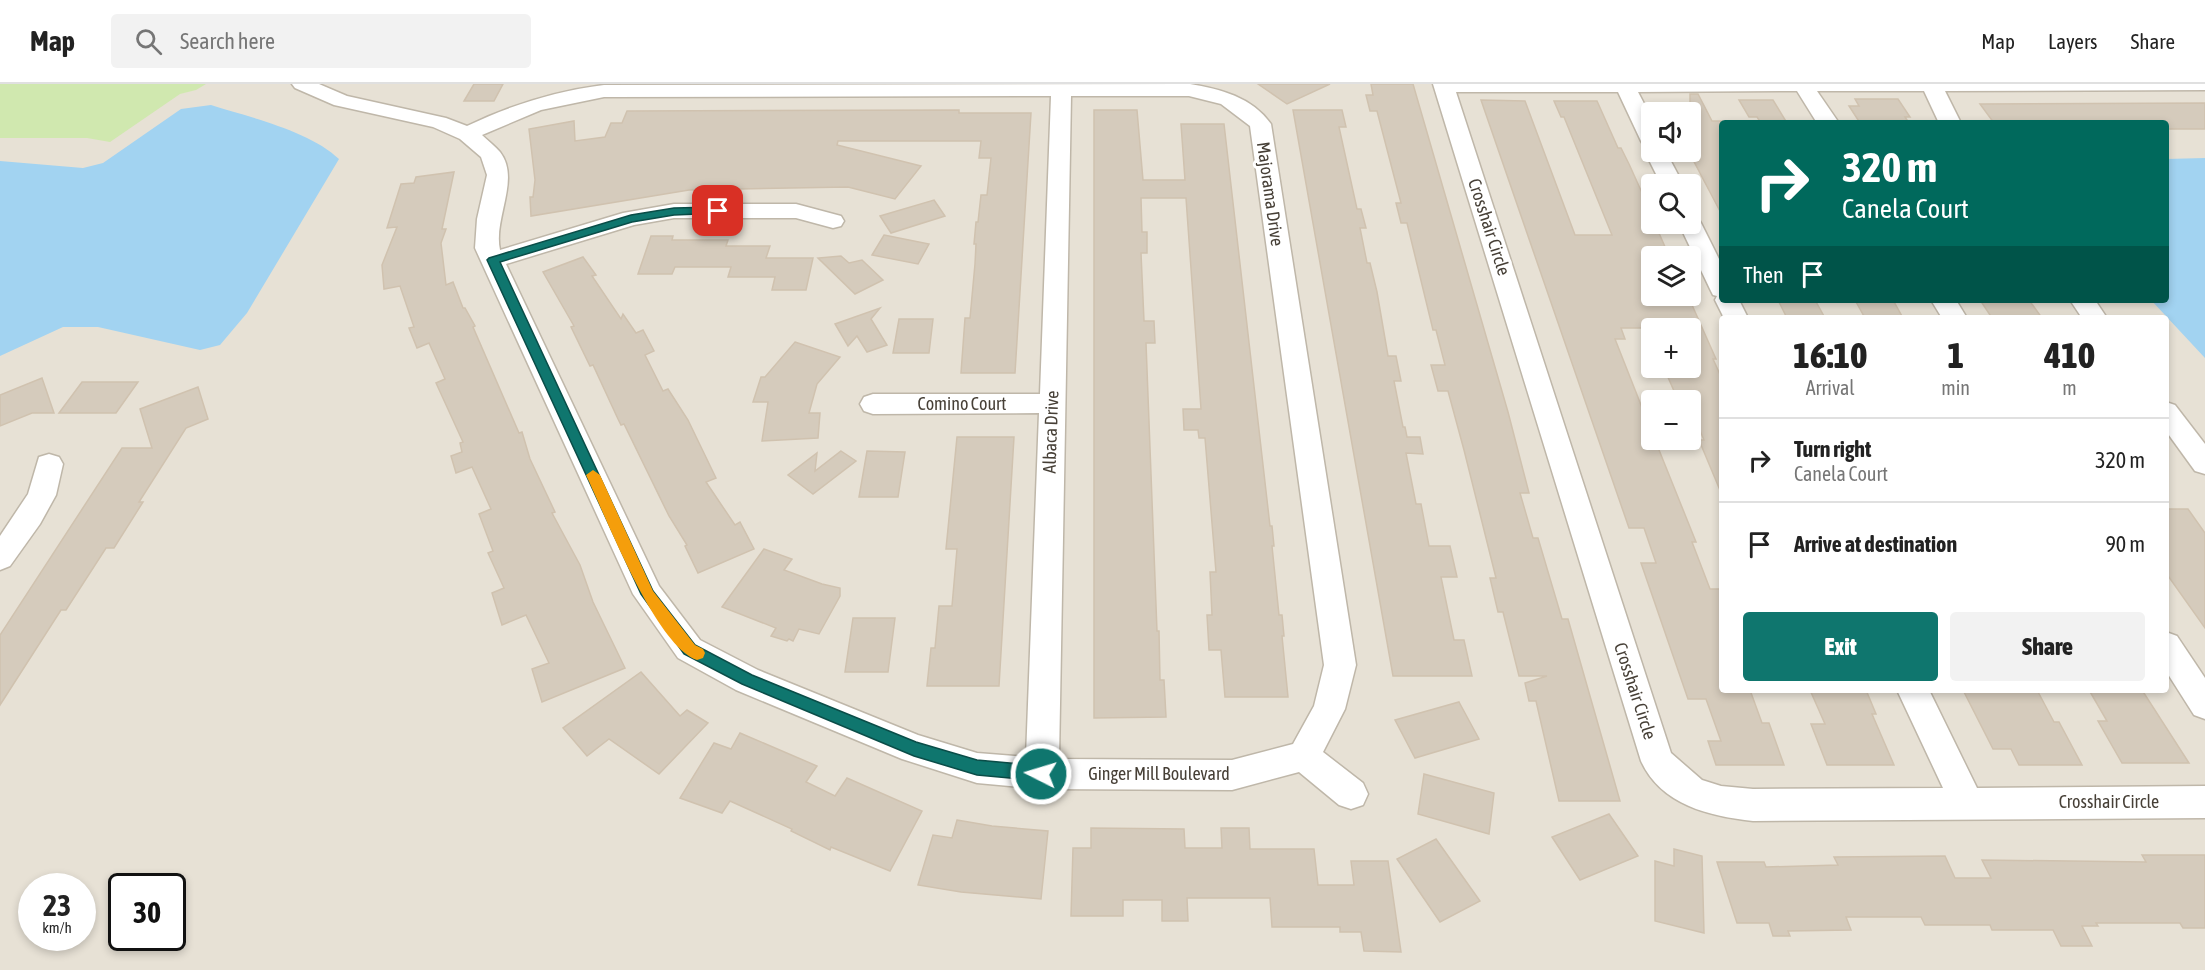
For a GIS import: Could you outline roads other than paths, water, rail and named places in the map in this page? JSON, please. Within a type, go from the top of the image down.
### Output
[{"type":"street","name":"Ginger Mill Boulevard","points":[[302,84],[341,101],[439,122],[468,134],[491,155],[498,175],[488,219],[487,248],[648,594],[689,649],[747,680],[914,749],[977,768],[1041,774],[1232,776],[1304,756]]},
{"type":"street","points":[[1624,84],[1641,119]]},
{"type":"street","points":[[1931,84],[1949,120]]},
{"type":"street","points":[[1444,85],[2205,84]]},
{"type":"street","name":"Crosshair Circle","points":[[1444,85],[1657,761],[1682,787],[1708,800],[1753,805],[2205,802]]},
{"type":"street","points":[[1803,85],[1826,120]]},
{"type":"street","name":"Albaca Drive","points":[[1041,774],[1061,90]]},
{"type":"street","name":"Majorama Drive","points":[[468,134],[531,105],[604,91],[1189,90],[1223,96],[1243,106],[1260,124],[1340,665],[1329,709],[1304,756]]},
{"type":"street","points":[[493,260],[631,219],[674,211],[796,211],[832,222]]},
{"type":"street","points":[[1695,234],[1719,283]]},
{"type":"street","points":[[2084,303],[2094,315]]},
{"type":"street","name":"Comino Court","points":[[873,404],[1051,403]]},
{"type":"street","points":[[2169,416],[2205,464]]},
{"type":"street","points":[[0,558],[42,495],[49,464]]},
{"type":"street","points":[[2169,650],[2205,705]]},
{"type":"street","points":[[1914,693],[1967,803]]},
{"type":"street","points":[[1304,756],[1351,794]]},
{"type":"water","points":[[211,105],[296,133],[327,149],[339,159],[247,313],[220,345],[200,350],[98,327],[63,327],[0,356],[0,161],[83,168],[103,163],[181,109]]},
{"type":"water","points":[[2205,158],[2205,358],[2169,319],[2169,315],[2165,315],[2154,303],[2169,303],[2169,159]]}]
